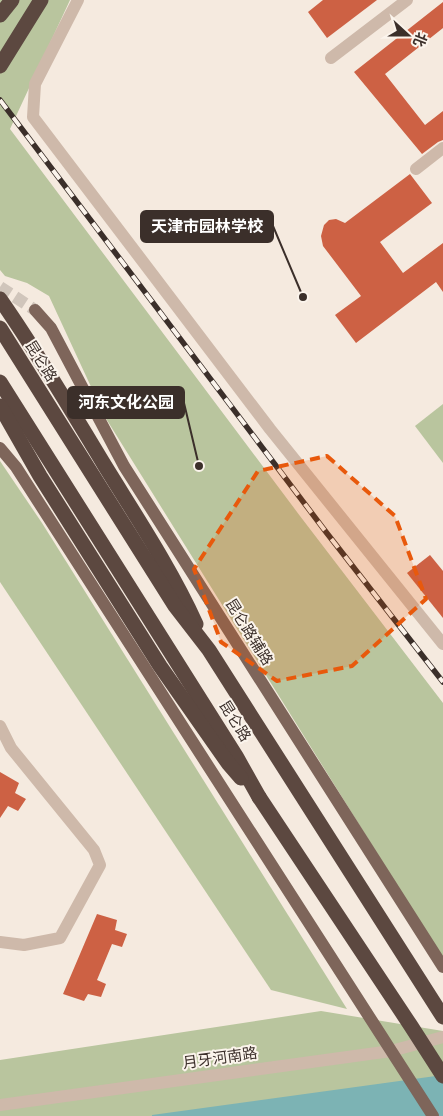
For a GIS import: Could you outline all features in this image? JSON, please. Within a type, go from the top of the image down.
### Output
[{"type":"highway","points":[[0,15],[12,0]]},
{"type":"highway","points":[[0,66],[41,0]]},
{"type":"highway","points":[[0,288],[22,331]]},
{"type":"highway","points":[[0,300],[22,331],[186,601],[209,650]]},
{"type":"highway","name":"昆仑路","points":[[0,328],[175,606],[209,650],[443,1017]]},
{"type":"highway","name":"昆仑路","points":[[0,382],[231,748],[259,798],[443,1076]]},
{"type":"highway","points":[[0,406],[40,476],[160,666],[228,763],[259,798]]},
{"type":"highway","points":[[0,419],[40,476]]},
{"type":"main road","name":"昆仑路辅路","points":[[35,310],[51,328],[124,466],[443,967]]},
{"type":"main road","points":[[0,448],[16,467],[433,1116]]},
{"type":"street","points":[[78,0],[35,84],[33,117],[270,428],[443,644]]},
{"type":"street","points":[[332,58],[407,0]]},
{"type":"street","points":[[416,169],[443,148]]},
{"type":"street","points":[[0,726],[11,748],[94,850],[100,865],[60,938],[24,945],[0,942]]},
{"type":"street","name":"月牙河南路","points":[[0,1105],[391,1051],[443,1037]]},
{"type":"highlighted area","points":[[327,456],[395,516],[426,599],[352,666],[277,681],[221,642],[194,569],[258,471]]},
{"type":"green space","points":[[0,0],[70,0],[10,129],[300,516],[443,703],[443,959],[105,417],[49,296],[27,283],[5,276],[0,270]]},
{"type":"green space","points":[[443,404],[443,463],[415,426]]},
{"type":"green space","points":[[0,461],[42,523],[347,1009],[271,990],[0,582]]},
{"type":"green space","points":[[321,1011],[443,1031],[443,1116],[0,1116],[0,1060]]},
{"type":"water","points":[[443,1075],[443,1116],[152,1116],[152,1115]]},
{"type":"building","points":[[323,0],[377,0],[327,38],[308,12]]},
{"type":"building","points":[[443,2],[443,28],[385,74],[425,125],[443,111],[443,140],[422,154],[354,72]]},
{"type":"building","points":[[410,174],[432,203],[380,242],[403,273],[443,243],[443,292],[436,282],[356,343],[335,315],[361,296],[323,246],[321,236],[324,225],[329,220],[336,219],[345,223]]},
{"type":"building","points":[[430,555],[443,571],[443,618],[407,573]]},
{"type":"building","points":[[0,772],[19,783],[15,793],[26,799],[18,811],[8,806],[0,818]]},
{"type":"building","points":[[97,914],[117,920],[115,930],[127,934],[122,947],[112,944],[97,980],[106,984],[101,997],[88,994],[84,1001],[63,994]]},
{"type":"tunnel","points":[[0,287],[35,310]]},
{"type":"railway","points":[[0,100],[326,532],[443,682]]},
{"type":"place","name":"天津市园林学校","points":[[303,297]]},
{"type":"place","name":"河东文化公园","points":[[199,466]]}]
